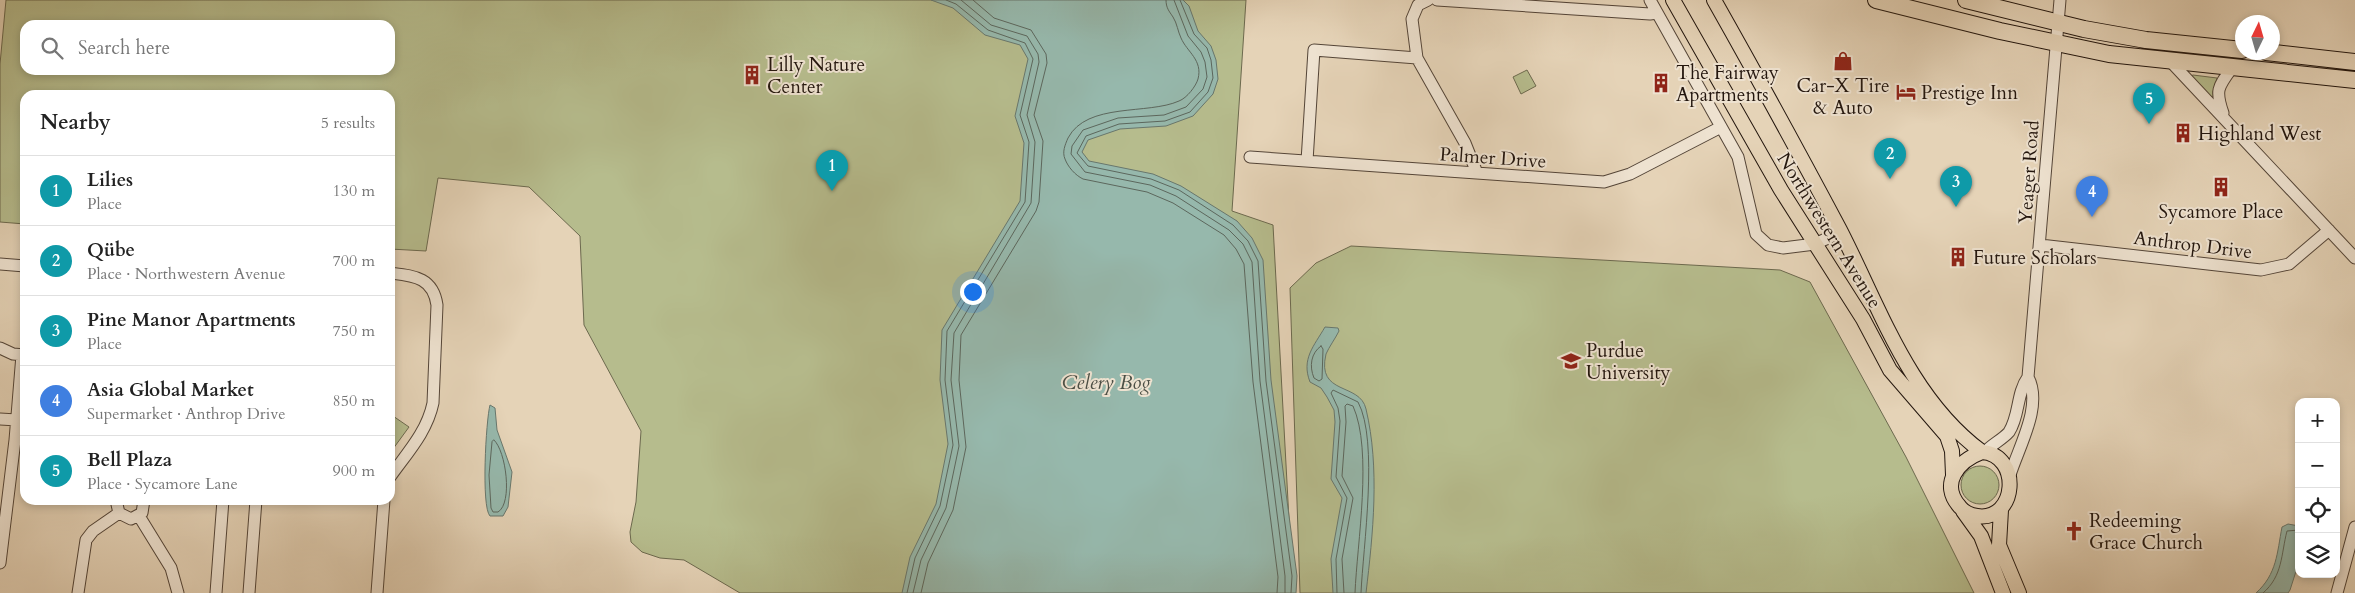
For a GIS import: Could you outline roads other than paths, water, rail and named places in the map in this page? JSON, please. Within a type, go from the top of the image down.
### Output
[{"type":"highway","points":[[1876,0],[2056,44],[2171,62],[2355,80]]},
{"type":"highway","points":[[1966,0],[2057,24],[2146,40],[2235,49]]},
{"type":"highway","points":[[2280,54],[2355,62]]},
{"type":"main road","name":"Northwestern Avenue","points":[[1673,0],[1781,190],[1863,319],[1890,370],[1947,436],[1952,451],[1953,475]]},
{"type":"main road","name":"Northwestern Avenue","points":[[1714,0],[1841,232],[1909,371],[1938,409],[1984,452]]},
{"type":"main road","points":[[2003,593],[1981,536],[1952,494],[1953,475],[1965,460],[1984,452],[2003,462],[2010,475],[2008,495],[2001,510],[1999,545],[2019,593]]},
{"type":"main road","points":[[1963,510],[1982,516],[1991,515],[2001,510]]},
{"type":"street","points":[[1428,0],[1418,5],[1412,18],[1417,58],[1465,143],[1477,173]]},
{"type":"street","points":[[1437,0],[1650,14],[1657,12]]},
{"type":"street","points":[[1650,0],[1740,164],[1756,234],[1768,245],[1774,247],[1815,244],[1841,232]]},
{"type":"street","name":"Yeager Road","points":[[2010,475],[2031,410],[2033,388],[2028,377],[2060,0]]},
{"type":"street","points":[[1307,161],[1314,50],[1417,58]]},
{"type":"street","points":[[2171,62],[2355,258]]},
{"type":"street","points":[[2224,117],[2218,98],[2219,86],[2232,68]]},
{"type":"street","name":"Palmer Drive","points":[[1250,158],[1604,182],[1630,174],[1721,127]]},
{"type":"street","name":"Anthrop Drive","points":[[2040,245],[2261,270],[2289,264],[2329,230]]},
{"type":"street","points":[[0,264],[20,266]]},
{"type":"street","points":[[395,274],[416,276],[424,280],[433,290],[437,305],[433,403],[430,417],[426,427],[395,470]]},
{"type":"street","points":[[0,348],[20,354]]},
{"type":"street","name":"Yeager Road","points":[[1984,452],[2008,432],[2016,414],[2020,388],[2028,377]]},
{"type":"street","points":[[0,564],[20,388]]},
{"type":"street","points":[[0,419],[17,420]]},
{"type":"street","points":[[12,460],[20,460]]},
{"type":"street","points":[[117,505],[119,513]]},
{"type":"street","points":[[119,513],[131,519],[139,516],[144,509],[144,505]]},
{"type":"street","points":[[216,593],[223,505]]},
{"type":"street","points":[[250,593],[256,505]]},
{"type":"street","points":[[377,593],[384,505]]},
{"type":"street","points":[[78,593],[86,540],[93,531],[119,513]]},
{"type":"street","points":[[139,516],[171,568],[178,593]]},
{"type":"street","points":[[2337,593],[2355,527]]},
{"type":"water","name":"Celery Bog","points":[[931,0],[1183,0],[1189,6],[1198,31],[1211,46],[1216,60],[1218,79],[1213,94],[1193,116],[1166,126],[1120,129],[1088,140],[1082,152],[1089,161],[1153,174],[1181,186],[1237,221],[1252,238],[1263,260],[1271,380],[1297,576],[1296,593],[902,593],[910,557],[936,504],[948,444],[940,380],[942,330],[1020,201],[1024,143],[1015,116],[1028,59],[1020,45],[985,35],[953,8]]},
{"type":"water","points":[[1325,327],[1338,328],[1339,331],[1326,354],[1325,367],[1327,377],[1333,383],[1356,395],[1362,401],[1366,409],[1370,431],[1373,454],[1374,501],[1366,593],[1333,593],[1331,559],[1342,498],[1331,479],[1335,422],[1334,410],[1321,388],[1310,382],[1307,366],[1310,353]]},
{"type":"water","points":[[490,405],[495,408],[497,430],[512,472],[508,507],[503,516],[490,516],[487,509],[485,481],[486,444]]},
{"type":"water","points":[[2288,524],[2295,525],[2295,574],[2290,590],[2288,593],[2256,593],[2263,586],[2272,571],[2282,527]]},
{"type":"place","name":"Car-X Tire & Auto","points":[[1843,61]]},
{"type":"place","name":"Lilly Nature Center","points":[[752,75]]},
{"type":"place","name":"The Fairway Apartments","points":[[1661,83]]},
{"type":"place","name":"Prestige Inn","points":[[1906,92]]},
{"type":"place","name":"Bell Plaza","points":[[2149,124]]},
{"type":"place","name":"Highland West","points":[[2183,133]]},
{"type":"place","name":"Qübe","points":[[1890,179]]},
{"type":"place","name":"Sycamore Place","points":[[2221,187]]},
{"type":"place","name":"Lilies","points":[[832,191]]},
{"type":"place","name":"Pine Manor Apartments","points":[[1956,207]]},
{"type":"place","name":"Asia Global Market","points":[[2092,217]]},
{"type":"place","name":"Future Scholars","points":[[1958,257]]},
{"type":"place","name":"Purdue University","points":[[1571,361]]},
{"type":"place","name":"Redeeming Grace Church","points":[[2074,531]]}]
